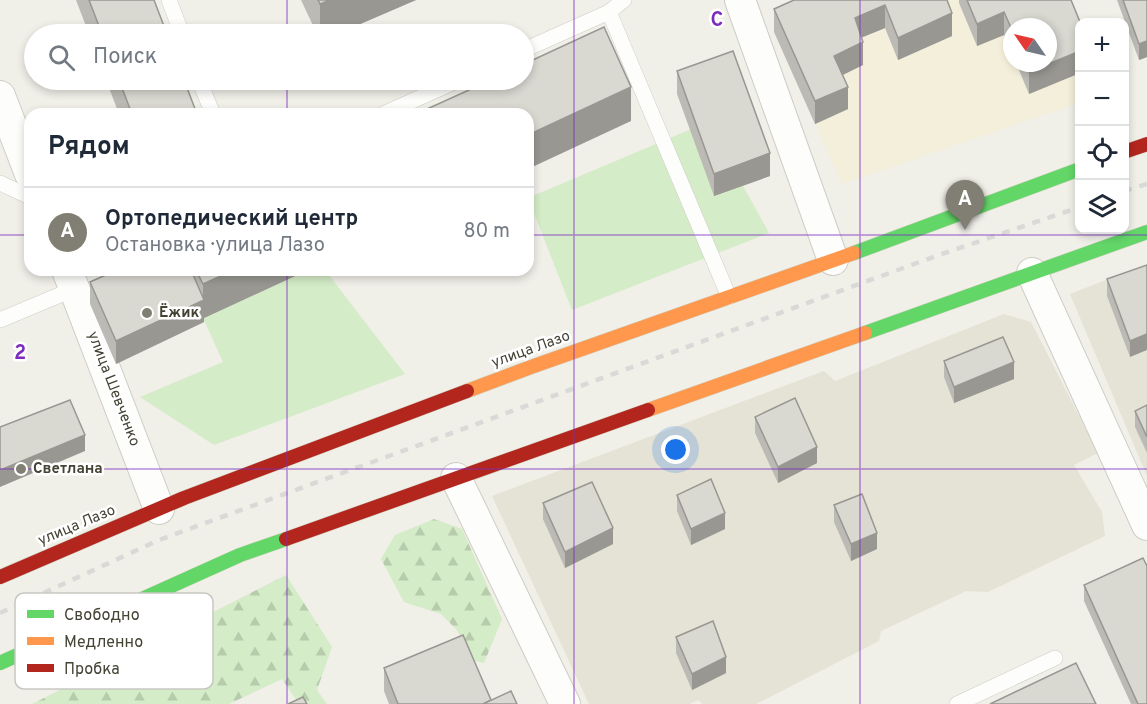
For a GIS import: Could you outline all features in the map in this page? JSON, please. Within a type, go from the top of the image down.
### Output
[{"type":"street","points":[[740,0],[833,260]]},
{"type":"street","points":[[0,96],[24,158]]},
{"type":"street","points":[[1129,151],[1147,144]]},
{"type":"street","name":"улица Лазо","points":[[0,577],[195,493],[531,367],[1075,171]]},
{"type":"street","points":[[156,593],[240,555],[1147,232]]},
{"type":"street","points":[[1032,273],[1147,525]]},
{"type":"street","name":"улица Шевченко","points":[[71,280],[159,509]]},
{"type":"street","points":[[456,478],[565,704]]},
{"type":"street","points":[[0,663],[15,656]]},
{"type":"lane","points":[[169,0],[178,24]]},
{"type":"lane","points":[[534,46],[609,12],[624,0]]},
{"type":"lane","points":[[609,12],[729,297]]},
{"type":"lane","points":[[203,90],[211,108]]},
{"type":"lane","points":[[396,108],[437,90]]},
{"type":"lane","points":[[0,183],[24,194]]},
{"type":"lane","points":[[0,320],[71,280]]},
{"type":"lane","points":[[957,704],[1055,658]]},
{"type":"shaded area","points":[[843,0],[1062,0],[1075,33],[1075,104],[842,184],[774,32]]},
{"type":"shaded area","points":[[1147,264],[1147,476],[1070,294]]},
{"type":"shaded area","points":[[1004,314],[1031,322],[1098,453],[1074,465],[1102,512],[1105,536],[988,592],[966,591],[881,631],[879,641],[756,704],[702,704],[699,700],[689,704],[589,704],[492,496],[824,371],[835,381]]},
{"type":"green space","points":[[708,122],[769,233],[572,310],[534,213],[534,195]]},
{"type":"green space","points":[[295,276],[330,276],[405,374],[214,445],[140,397],[223,362],[203,318]]},
{"type":"green space","points":[[434,519],[462,529],[502,619],[484,663],[471,660],[457,630],[441,614],[404,602],[381,559],[395,535]]},
{"type":"green space","points":[[286,575],[332,647],[317,690],[327,704],[299,704],[282,679],[229,704],[32,704],[62,689],[213,689],[213,612]]},
{"type":"building","points":[[89,0],[154,0],[163,24],[98,24]]},
{"type":"building","points":[[318,0],[330,0],[320,4]]},
{"type":"building","points":[[794,0],[947,0],[952,13],[898,38],[885,5],[855,18],[863,42],[834,56],[848,87],[815,101],[774,9]]},
{"type":"building","points":[[967,0],[1071,0],[1078,18],[1075,18],[1075,53],[1057,60],[1057,18],[1007,18],[1004,12],[977,24]]},
{"type":"building","points":[[1123,0],[1147,0],[1147,41],[1139,44]]},
{"type":"building","points":[[604,27],[631,87],[534,132],[534,108],[429,108],[469,90],[534,90],[534,59]]},
{"type":"building","points":[[733,51],[770,153],[714,174],[677,71]]},
{"type":"building","points":[[123,90],[188,90],[195,108],[130,108]]},
{"type":"building","points":[[1147,265],[1147,334],[1130,341],[1107,279]]},
{"type":"building","points":[[104,276],[194,276],[204,300],[116,341],[90,282]]},
{"type":"building","points":[[199,276],[221,276],[203,284]]},
{"type":"building","points":[[1003,337],[1014,362],[954,387],[944,361]]},
{"type":"building","points":[[795,398],[817,447],[778,467],[755,417]]},
{"type":"building","points":[[70,400],[85,435],[0,470],[0,427]]},
{"type":"building","points":[[1147,405],[1147,437],[1135,411]]},
{"type":"building","points":[[711,479],[725,513],[691,529],[677,495]]},
{"type":"building","points":[[592,482],[613,528],[565,552],[543,503]]},
{"type":"building","points":[[862,494],[877,533],[851,544],[834,505]]},
{"type":"building","points":[[1143,558],[1147,566],[1147,704],[1138,704],[1084,585]]},
{"type":"building","points":[[713,621],[726,657],[692,674],[676,637]]},
{"type":"building","points":[[463,635],[491,700],[483,704],[398,704],[384,668]]},
{"type":"building","points":[[1076,663],[1096,704],[990,704]]},
{"type":"building","points":[[511,691],[517,704],[483,704]]},
{"type":"building","points":[[303,697],[307,704],[288,704]]},
{"type":"railway","points":[[1129,189],[1147,184]]},
{"type":"railway","points":[[44,593],[159,540],[936,256],[1075,209]]},
{"type":"railway","points":[[0,613],[15,606]]},
{"type":"traffic: fast","points":[[854,253],[1075,171]]},
{"type":"traffic: fast","points":[[865,333],[1147,232]]},
{"type":"traffic: fast","points":[[156,593],[240,555],[286,539]]},
{"type":"traffic: fast","points":[[0,663],[15,656]]},
{"type":"traffic: slow","points":[[467,391],[854,253]]},
{"type":"traffic: slow","points":[[648,410],[865,333]]},
{"type":"traffic: jam","points":[[1129,150],[1147,144]]},
{"type":"traffic: jam","points":[[0,577],[184,498],[467,391]]},
{"type":"traffic: jam","points":[[286,539],[648,410]]},
{"type":"place","name":"Ортопедический центр","points":[[965,230]]},
{"type":"place","name":"Ёжик","points":[[147,313]]},
{"type":"place","name":"Светлана","points":[[21,469]]}]
